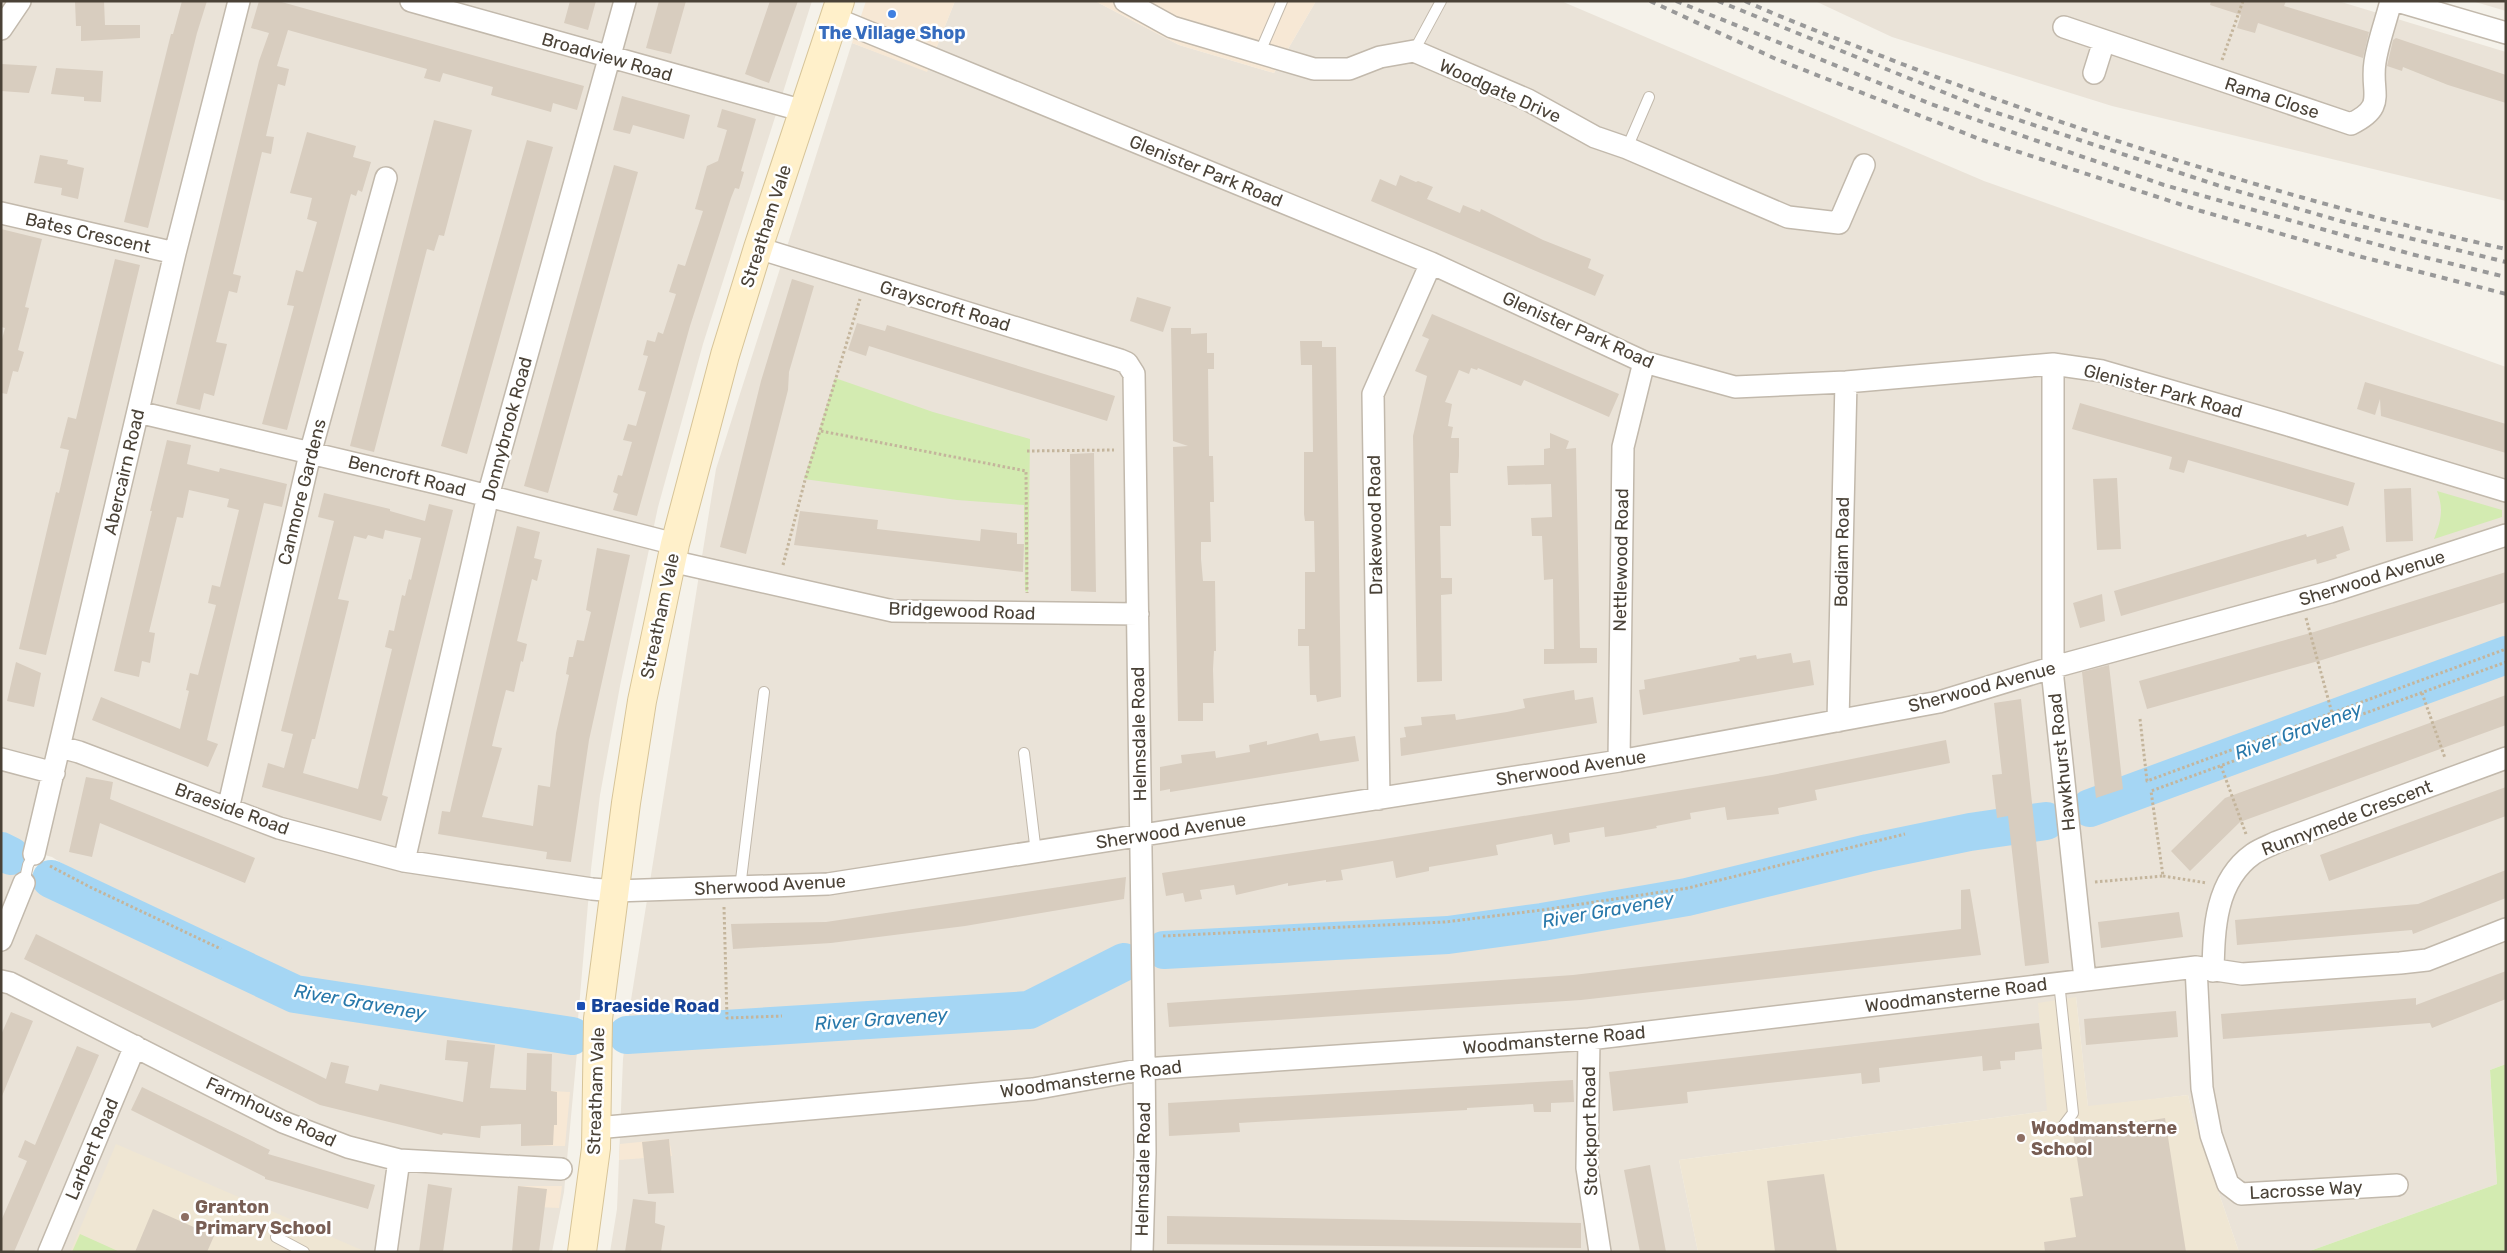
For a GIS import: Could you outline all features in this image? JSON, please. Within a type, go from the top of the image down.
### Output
[{"type":"main road","name":"Streatham Vale","points":[[582,1252],[595,1157],[598,1019],[642,702],[673,553],[725,355],[758,248],[837,10]]},
{"type":"street","points":[[1,29],[20,1]]},
{"type":"street","name":"Abercairn Road","points":[[34,854],[175,253],[239,1]]},
{"type":"street","name":"Broadview Road","points":[[411,1],[432,4],[609,58],[804,111]]},
{"type":"street","name":"Donnybrook Road","points":[[404,861],[488,496],[625,1]]},
{"type":"street","points":[[1125,1],[1172,27],[1314,69],[1349,69],[1380,57],[1414,51]]},
{"type":"street","name":"Rama Close","points":[[2064,27],[2351,124],[2364,118],[2372,111],[2377,96],[2374,64],[2391,1]]},
{"type":"street","points":[[2397,1],[2506,33]]},
{"type":"street","name":"Glenister Park Road","points":[[837,10],[1431,262],[1644,362],[1735,387],[1846,382],[2054,364],[2102,371],[2279,422],[2506,491]]},
{"type":"street","points":[[2094,73],[2104,41]]},
{"type":"street","name":"Woodgate Drive","points":[[1414,51],[1528,100],[1595,137],[1627,148],[1788,217],[1839,223],[1864,165]]},
{"type":"street","name":"Canmore Gardens","points":[[228,809],[310,454],[386,178]]},
{"type":"street","name":"Bates Crescent","points":[[1,213],[175,253]]},
{"type":"street","name":"Grayscroft Road","points":[[758,248],[1120,360],[1131,368]]},
{"type":"street","name":"Drakewood Road","points":[[1379,799],[1373,394],[1431,262]]},
{"type":"street","name":"Nettlewood Road","points":[[1619,761],[1623,447],[1644,362]]},
{"type":"street","name":"Hawkhurst Road","points":[[2054,364],[2053,679],[2085,979]]},
{"type":"street","name":"Helmsdale Road","points":[[1131,368],[1135,382],[1144,1069],[1145,1153],[1142,1252]]},
{"type":"street","name":"Bodiam Road","points":[[1838,721],[1846,382]]},
{"type":"street","name":"Bencroft Road","points":[[138,412],[488,496],[673,553]]},
{"type":"street","name":"Sherwood Avenue","points":[[615,891],[828,884],[1619,761],[1939,702],[2054,667],[2301,601],[2506,535]]},
{"type":"street","name":"Bridgewood Road","points":[[673,553],[893,612],[1138,614]]},
{"type":"street","name":"Braeside Road","points":[[60,747],[79,752],[279,828],[404,861],[615,891]]},
{"type":"street","name":"Runnymede Crescent","points":[[2204,969],[2217,912],[2226,886],[2238,868],[2253,854],[2277,842],[2506,758]]},
{"type":"street","points":[[1,759],[54,773]]},
{"type":"street","name":"Abercairn Road","points":[[1,940],[24,883]]},
{"type":"street","name":"Woodmansterne Road","points":[[596,1128],[1033,1089],[1144,1069],[1589,1039],[2085,979],[2204,969],[2242,974],[2427,960],[2506,929]]},
{"type":"street","name":"Lacrosse Way","points":[[2204,969],[2202,1088],[2211,1135],[2228,1184],[2241,1194],[2398,1185]]},
{"type":"street","name":"Farmhouse Road","points":[[1,981],[10,983],[283,1122],[348,1147],[400,1160],[561,1169]]},
{"type":"street","name":"Stockport Road","points":[[1589,1039],[1587,1168],[1600,1252]]},
{"type":"street","name":"Larbert Road","points":[[49,1252],[135,1046]]},
{"type":"street","points":[[386,1252],[400,1160]]},
{"type":"lane","points":[[1260,52],[1282,1]]},
{"type":"lane","points":[[1414,51],[1440,1]]},
{"type":"lane","points":[[1627,148],[1649,97]]},
{"type":"lane","points":[[732,888],[764,692]]},
{"type":"lane","points":[[1024,753],[1036,853]]},
{"type":"lane","name":"Abercairn Road","points":[[24,883],[28,865],[34,854]]},
{"type":"lane","points":[[2059,982],[2073,1112],[2060,1130]]},
{"type":"lane","points":[[276,1237],[304,1252]]},
{"type":"path","points":[[2215,79],[2243,1]]},
{"type":"path","points":[[782,568],[860,299]]},
{"type":"path","points":[[821,431],[1026,470],[1027,594]]},
{"type":"path","points":[[1027,451],[1120,450]]},
{"type":"path","points":[[2301,601],[2332,713]]},
{"type":"path","points":[[2140,719],[2147,781],[2506,649]]},
{"type":"path","points":[[2163,876],[2151,791],[2506,662]]},
{"type":"path","points":[[2422,693],[2452,778]]},
{"type":"path","points":[[2221,766],[2253,854]]},
{"type":"path","points":[[1142,937],[1445,922],[1542,910],[1688,888],[1905,834]]},
{"type":"path","points":[[34,854],[57,870],[82,883],[221,949]]},
{"type":"path","points":[[2075,884],[2163,876],[2226,886]]},
{"type":"path","points":[[732,888],[727,1018],[782,1016]]},
{"type":"shaded area","points":[[1,1],[812,1],[703,344],[658,507],[620,686],[600,795],[591,869],[578,1019],[299,982],[92,882],[52,857],[1,843]]},
{"type":"shaded area","points":[[866,1],[955,1],[927,72],[852,43]]},
{"type":"shaded area","points":[[955,1],[1095,1],[1179,45],[1274,73],[1316,1],[1561,1],[1984,181],[2506,367],[2506,1064],[2490,1070],[2497,1184],[2307,1252],[2239,1252],[2193,1117],[2188,1095],[2088,1107],[2076,997],[2042,1049],[2048,1111],[1679,1160],[1698,1252],[610,1252],[617,1209],[623,1059],[716,469],[852,43],[927,71]]},
{"type":"shaded area","points":[[1095,1],[1316,1],[1274,73],[1179,45]]},
{"type":"shaded area","points":[[1815,1],[2338,1],[2506,52],[2506,201],[2112,106],[1892,37]]},
{"type":"shaded area","points":[[2472,1],[2506,1],[2506,11]]},
{"type":"shaded area","points":[[1,862],[13,868],[42,894],[292,1001],[577,1052],[564,1192],[552,1252],[1,1252]]},
{"type":"shaded area","name":"Woodmansterne School","points":[[2076,997],[2088,1106],[2188,1095],[2193,1117],[2239,1252],[1698,1252],[1679,1160],[2047,1111],[2038,1003]]},
{"type":"shaded area","points":[[510,1089],[570,1092],[565,1146],[521,1146],[521,1124],[508,1124]]},
{"type":"shaded area","points":[[669,1139],[672,1156],[619,1160],[620,1144]]},
{"type":"shaded area","name":"Granton Primary School","points":[[116,1144],[364,1251],[364,1252],[70,1252]]},
{"type":"shaded area","points":[[518,1186],[562,1186],[559,1208],[516,1206]]},
{"type":"green space","points":[[835,378],[933,412],[1030,439],[1028,592],[1025,591],[1024,505],[957,500],[804,479]]},
{"type":"green space","points":[[2437,491],[2502,510],[2502,517],[2434,539],[2441,515]]},
{"type":"green space","points":[[2506,1064],[2506,1252],[2307,1252],[2497,1184],[2490,1070]]},
{"type":"green space","points":[[80,1234],[120,1252],[72,1252]]},
{"type":"building","points":[[75,1],[104,1],[105,25],[140,25],[140,38],[81,41],[81,26],[76,26]]},
{"type":"building","points":[[182,1],[207,1],[197,33],[148,228],[124,222],[171,34],[173,34]]},
{"type":"building","points":[[259,1],[278,1],[584,86],[577,110],[553,103],[551,112],[491,95],[493,87],[443,73],[440,82],[424,78],[427,69],[288,30],[277,66],[289,69],[285,86],[278,84],[266,136],[274,137],[271,154],[262,152],[233,274],[241,276],[237,293],[229,291],[216,342],[227,344],[214,396],[204,393],[200,410],[176,404],[259,61],[269,33],[251,28]]},
{"type":"building","points":[[570,1],[596,1],[588,30],[564,23]]},
{"type":"building","points":[[659,1],[686,1],[671,54],[646,48]]},
{"type":"building","points":[[770,1],[798,1],[769,83],[745,74]]},
{"type":"building","points":[[2211,1],[2286,1],[2284,6],[2369,32],[2363,58],[2258,23],[2255,33],[2237,28],[2241,15],[2210,5]]},
{"type":"building","points":[[2396,38],[2506,75],[2506,103],[2448,85],[2403,67],[2402,71],[2387,66],[2393,40]]},
{"type":"building","points":[[1,64],[37,66],[29,93],[1,91]]},
{"type":"building","points":[[56,68],[103,71],[101,102],[84,101],[84,97],[51,94]]},
{"type":"building","points":[[622,96],[690,115],[684,139],[633,125],[630,134],[613,130]]},
{"type":"building","points":[[722,109],[756,119],[741,171],[744,172],[739,189],[735,188],[731,198],[690,326],[637,516],[613,510],[618,494],[613,492],[618,475],[622,476],[632,442],[623,440],[628,424],[636,426],[646,392],[638,390],[648,356],[643,355],[647,340],[655,342],[658,332],[663,334],[676,294],[669,292],[678,264],[685,266],[703,211],[695,209],[707,166],[718,161],[727,130],[717,127]]},
{"type":"building","points":[[434,120],[472,130],[444,236],[439,235],[434,251],[427,249],[374,452],[350,446]]},
{"type":"building","points":[[307,132],[356,146],[353,157],[371,162],[362,192],[358,190],[356,196],[351,194],[287,430],[262,424],[294,306],[287,305],[296,270],[303,272],[317,222],[307,219],[312,198],[290,193]]},
{"type":"building","points":[[527,140],[553,147],[467,454],[441,446]]},
{"type":"building","points":[[40,155],[68,160],[67,164],[84,168],[78,199],[61,195],[62,188],[34,183]]},
{"type":"building","points":[[614,165],[638,172],[548,493],[524,486]]},
{"type":"building","points":[[1400,175],[1433,187],[1427,199],[1460,213],[1463,205],[1480,212],[1481,209],[1543,240],[1591,259],[1588,268],[1604,275],[1595,296],[1371,201],[1380,179],[1396,186]]},
{"type":"building","points":[[1,229],[42,239],[25,307],[29,308],[18,350],[24,352],[18,372],[13,371],[7,394],[1,393],[1,343],[5,328],[1,327]]},
{"type":"building","points":[[115,259],[140,265],[46,655],[19,649],[56,492],[59,493],[69,450],[60,448],[68,417],[76,419]]},
{"type":"building","points":[[792,279],[814,286],[789,372],[788,390],[746,554],[720,547],[761,381]]},
{"type":"building","points":[[1137,297],[1171,307],[1163,332],[1130,321]]},
{"type":"building","points":[[1432,314],[1619,394],[1609,417],[1524,380],[1521,386],[1478,368],[1477,370],[1471,368],[1469,374],[1459,370],[1445,402],[1452,404],[1448,426],[1453,427],[1451,438],[1459,438],[1459,456],[1458,473],[1450,473],[1451,526],[1440,526],[1441,578],[1452,578],[1452,594],[1441,595],[1442,681],[1417,682],[1413,436],[1427,376],[1415,371],[1429,339],[1422,336]]},
{"type":"building","points":[[857,323],[885,331],[887,325],[1115,396],[1107,421],[869,346],[866,356],[848,350]]},
{"type":"building","points":[[1171,328],[1191,328],[1191,334],[1207,333],[1207,353],[1214,353],[1214,369],[1208,369],[1209,456],[1213,456],[1214,502],[1210,502],[1211,542],[1201,542],[1201,559],[1203,581],[1215,581],[1216,651],[1214,651],[1213,669],[1214,703],[1203,703],[1203,721],[1178,721],[1173,447],[1188,446],[1173,441]]},
{"type":"building","points":[[1300,341],[1322,341],[1322,347],[1336,347],[1341,697],[1317,702],[1316,695],[1310,695],[1309,646],[1298,646],[1298,629],[1305,629],[1305,572],[1315,572],[1314,521],[1305,521],[1304,514],[1304,452],[1313,452],[1312,365],[1301,365]]},
{"type":"building","points":[[2365,382],[2506,424],[2506,453],[2381,416],[2380,399],[2375,415],[2357,409]]},
{"type":"building","points":[[2080,403],[2355,483],[2348,506],[2188,460],[2184,473],[2169,469],[2172,457],[2072,429]]},
{"type":"building","points":[[1550,433],[1569,441],[1566,449],[1576,448],[1580,648],[1597,648],[1597,663],[1544,664],[1544,649],[1554,649],[1553,579],[1544,580],[1542,536],[1532,536],[1531,518],[1552,517],[1551,484],[1508,485],[1507,466],[1544,465],[1544,449],[1550,448]]},
{"type":"building","points":[[167,440],[191,445],[187,464],[219,472],[220,468],[287,484],[282,507],[264,503],[207,740],[218,744],[208,767],[92,720],[101,697],[180,729],[189,691],[186,690],[190,673],[198,675],[216,605],[208,603],[212,585],[220,587],[239,510],[227,507],[229,499],[189,490],[183,518],[177,517],[149,632],[155,633],[150,663],[142,661],[139,677],[114,671]]},
{"type":"building","points":[[1094,453],[1096,592],[1071,591],[1070,454]]},
{"type":"building","points":[[2117,478],[2121,549],[2097,550],[2093,479]]},
{"type":"building","points":[[2411,488],[2413,541],[2386,542],[2384,489]]},
{"type":"building","points":[[324,493],[390,509],[390,511],[425,521],[429,504],[453,510],[382,795],[388,797],[381,821],[262,787],[268,763],[284,768],[293,734],[281,731],[334,521],[318,517]],"holes":[[[385,530],[421,538],[411,580],[409,579],[405,596],[402,595],[394,631],[389,630],[385,647],[392,649],[358,789],[303,773],[312,739],[315,739],[349,601],[338,599],[354,536],[366,539],[368,535],[383,539]]]},
{"type":"building","points":[[800,511],[878,520],[877,529],[980,541],[981,529],[1017,533],[1017,544],[1024,544],[1023,572],[794,545]]},
{"type":"building","points":[[517,526],[540,532],[534,558],[542,560],[537,581],[532,579],[517,641],[527,644],[523,662],[521,661],[514,692],[506,690],[492,746],[502,748],[482,817],[533,826],[538,785],[550,787],[556,733],[569,675],[566,674],[569,657],[573,657],[577,640],[584,641],[591,612],[586,610],[597,548],[630,555],[589,740],[571,862],[546,859],[547,852],[438,834],[442,811],[450,812]]},
{"type":"building","points":[[2343,526],[2350,550],[2336,555],[2337,558],[2317,564],[2316,559],[2121,616],[2114,591],[2306,534],[2307,537]]},
{"type":"building","points":[[2506,572],[2506,602],[2322,660],[2147,709],[2139,681],[2314,632]]},
{"type":"building","points":[[2102,594],[2105,621],[2080,628],[2073,603]]},
{"type":"building","points":[[1791,653],[1793,663],[1810,660],[1814,685],[1643,715],[1639,690],[1645,689],[1644,680],[1740,661],[1739,658],[1756,655],[1757,659]]},
{"type":"building","points":[[16,662],[41,673],[34,707],[7,701]]},
{"type":"building","points":[[2109,665],[2123,789],[2096,798],[2082,672]]},
{"type":"building","points":[[1574,690],[1575,700],[1593,697],[1597,723],[1401,756],[1400,738],[1406,737],[1404,727],[1422,725],[1421,717],[1455,714],[1456,720],[1507,712],[1525,708],[1523,699]]},
{"type":"building","points":[[2506,695],[2506,725],[2240,822],[2190,871],[2171,851],[2225,798]]},
{"type":"building","points":[[2021,699],[2049,963],[2025,966],[2008,816],[1997,818],[1992,775],[2002,774],[1994,703]]},
{"type":"building","points":[[1318,733],[1320,741],[1355,736],[1359,761],[1170,792],[1170,789],[1160,791],[1160,767],[1182,763],[1181,755],[1215,751],[1216,758],[1250,752],[1249,745],[1267,741],[1267,745]]},
{"type":"building","points":[[1946,740],[1950,763],[1815,790],[1817,800],[1778,808],[1779,814],[1727,820],[1725,807],[1690,813],[1691,819],[1619,835],[1605,837],[1604,827],[1569,833],[1570,842],[1554,845],[1552,834],[1496,845],[1498,855],[1429,867],[1429,871],[1396,878],[1393,861],[1341,870],[1343,880],[1326,882],[1326,880],[1288,886],[1288,883],[1236,895],[1234,885],[1200,890],[1202,899],[1185,902],[1183,893],[1166,896],[1162,873],[1372,841],[1772,775]]},
{"type":"building","points":[[86,777],[113,782],[110,799],[255,858],[245,883],[100,823],[92,857],[69,852]]},
{"type":"building","points":[[2506,787],[2506,816],[2329,881],[2320,855]]},
{"type":"building","points":[[2506,870],[2506,898],[2413,934],[2412,930],[2237,945],[2235,920],[2418,904]]},
{"type":"building","points":[[1126,877],[1124,899],[965,926],[831,943],[733,949],[731,924],[826,922]]},
{"type":"building","points":[[1970,889],[1981,955],[1581,1000],[1169,1027],[1167,1003],[1573,975],[1961,929],[1961,890]]},
{"type":"building","points":[[2179,912],[2183,937],[2101,948],[2098,922]]},
{"type":"building","points":[[36,934],[326,1079],[331,1062],[349,1066],[345,1083],[378,1091],[380,1084],[463,1102],[468,1062],[445,1060],[447,1040],[495,1045],[490,1088],[526,1090],[527,1053],[552,1054],[551,1091],[557,1092],[557,1125],[554,1125],[553,1145],[521,1146],[521,1124],[481,1126],[480,1138],[443,1133],[442,1135],[320,1105],[24,959]]},
{"type":"building","points":[[2506,971],[2506,999],[2432,1028],[2430,1023],[2223,1039],[2221,1014],[2416,998],[2416,1005]]},
{"type":"building","points":[[2176,1011],[2178,1037],[2086,1045],[2084,1019]]},
{"type":"building","points":[[11,1012],[33,1021],[2,1096],[1,1035]]},
{"type":"building","points":[[2039,1023],[2042,1049],[2015,1052],[2015,1060],[2000,1061],[2001,1069],[1983,1071],[1982,1056],[1879,1068],[1880,1082],[1862,1084],[1861,1073],[1687,1092],[1688,1103],[1613,1111],[1609,1072]]},
{"type":"building","points":[[77,1046],[99,1055],[14,1252],[1,1252],[1,1221],[27,1161],[18,1157],[25,1140],[35,1145]]},
{"type":"building","points":[[1573,1080],[1574,1102],[1551,1103],[1551,1112],[1534,1112],[1533,1104],[1467,1108],[1467,1110],[1239,1123],[1240,1132],[1169,1136],[1168,1103]]},
{"type":"building","points":[[142,1087],[270,1150],[268,1154],[375,1185],[368,1209],[265,1179],[265,1177],[131,1110]]},
{"type":"building","points":[[2165,1118],[2186,1252],[2045,1252],[2044,1242],[2076,1237],[2070,1198],[2083,1196],[2073,1133]]},
{"type":"building","points":[[669,1139],[674,1193],[648,1194],[642,1142]]},
{"type":"building","points":[[1650,1165],[1666,1252],[1640,1252],[1624,1170]]},
{"type":"building","points":[[1824,1174],[1837,1252],[1775,1252],[1767,1181]]},
{"type":"building","points":[[428,1184],[452,1188],[443,1252],[419,1252]]},
{"type":"building","points":[[518,1186],[547,1189],[539,1252],[512,1252]]},
{"type":"building","points":[[633,1199],[656,1202],[655,1223],[665,1226],[661,1252],[625,1252]]},
{"type":"building","points":[[153,1209],[214,1236],[207,1252],[135,1252]]},
{"type":"building","points":[[1167,1216],[1581,1223],[1581,1248],[1167,1244]]},
{"type":"waterway","name":"River Graveney","points":[[2090,808],[2506,655]]},
{"type":"waterway","name":"River Graveney","points":[[1164,950],[1448,935],[1542,922],[1687,897],[1868,853],[1970,832],[2046,821]]},
{"type":"waterway","name":"River Graveney","points":[[1,851],[11,856]]},
{"type":"waterway","name":"River Graveney","points":[[51,879],[295,994],[572,1036]]},
{"type":"waterway","name":"River Graveney","points":[[627,1035],[1029,1010],[1124,962]]},
{"type":"railway","points":[[1650,1],[1776,59],[1982,140],[2201,211],[2362,257],[2506,294]]},
{"type":"railway","points":[[1676,1],[1931,104],[2164,185],[2411,254],[2506,277]]},
{"type":"railway","points":[[1718,1],[1985,109],[2220,186],[2344,222],[2506,262]]},
{"type":"railway","points":[[1745,1],[1803,26],[1976,92],[2125,143],[2276,190],[2429,231],[2506,249]]},
{"type":"place","name":"The Village Shop","points":[[892,14]]},
{"type":"place","name":"Braeside Road","points":[[581,1006]]},
{"type":"place","name":"Woodmansterne School","points":[[2021,1138]]},
{"type":"place","name":"Granton Primary School","points":[[185,1217]]}]
